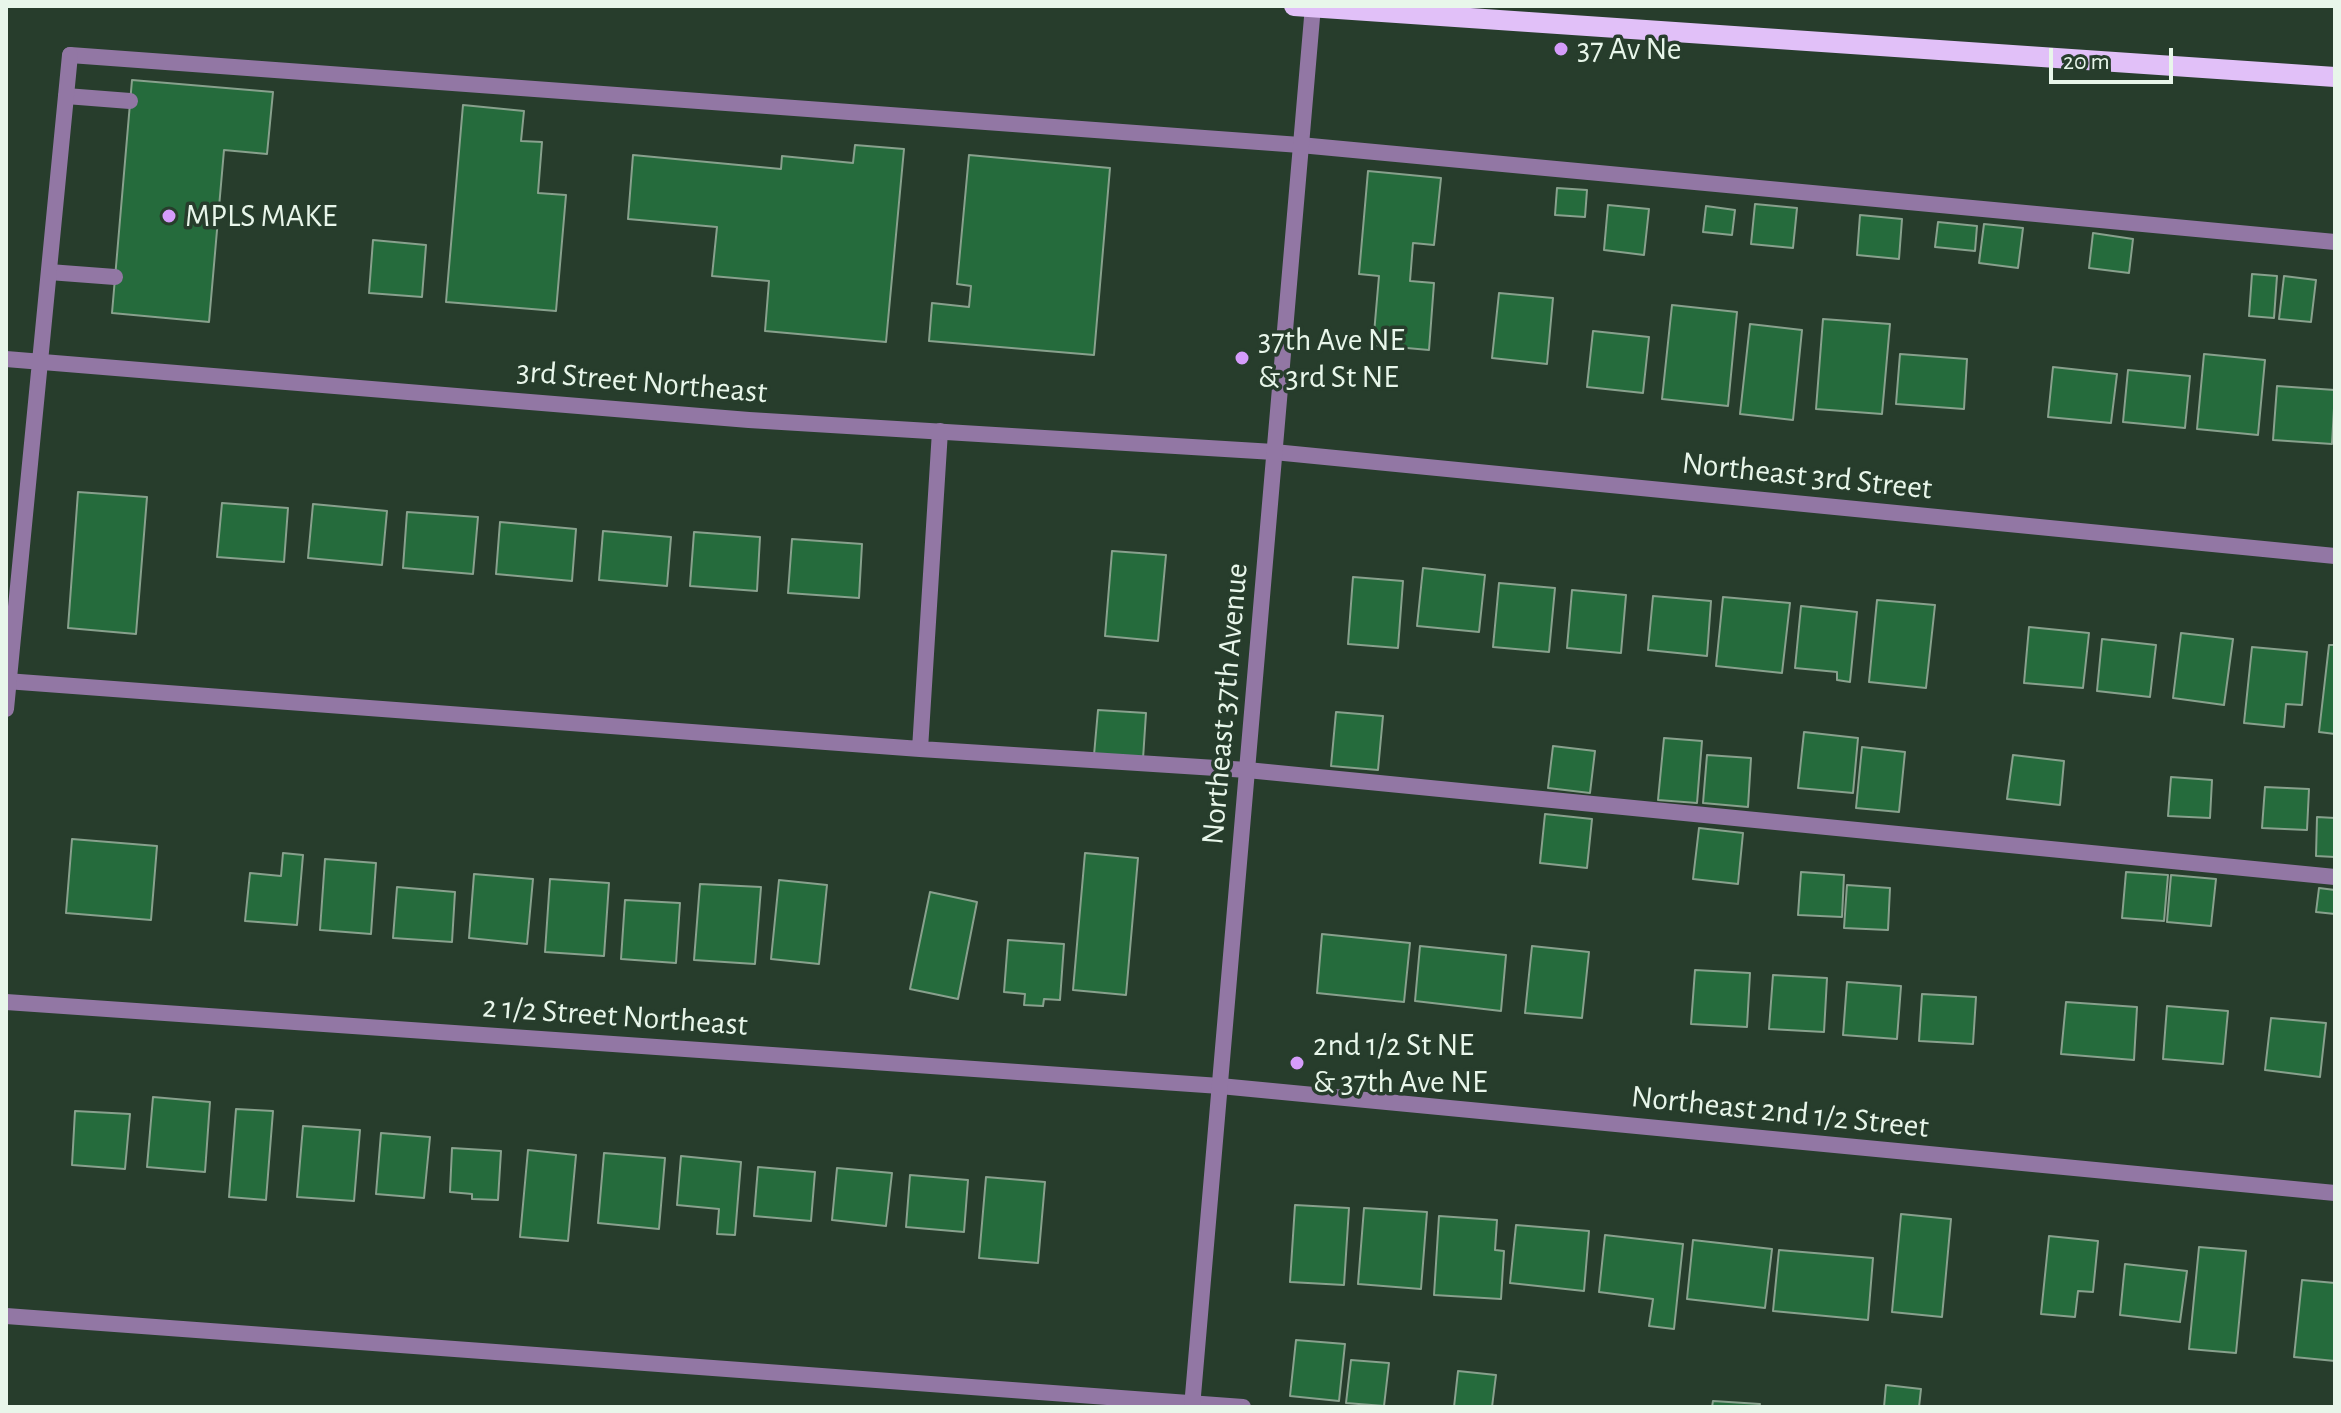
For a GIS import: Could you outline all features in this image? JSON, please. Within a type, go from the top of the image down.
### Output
[{"type":"main road","points":[[1307,7],[2335,77]]},
{"type":"street","name":"Northeast 37th Avenue","points":[[1192,1405],[1300,145],[1307,7]]},
{"type":"street","points":[[6,709],[70,55],[1300,145],[2335,242]]},
{"type":"street","points":[[66,96],[130,101]]},
{"type":"street","points":[[49,272],[115,277]]},
{"type":"street","name":"3rd Street Northeast","points":[[6,359],[734,418],[1274,452]]},
{"type":"street","points":[[920,749],[940,431]]},
{"type":"street","name":"Northeast 3rd Street","points":[[1274,452],[2335,556]]},
{"type":"street","points":[[7,681],[920,749],[1247,770],[2335,877]]},
{"type":"street","name":"2 1/2 Street Northeast","points":[[6,1002],[1220,1086]]},
{"type":"street","name":"Northeast 2nd 1/2 Street","points":[[1220,1086],[2335,1193]]},
{"type":"street","points":[[6,1316],[1243,1407]]},
{"type":"building","name":"MPLS MAKE","points":[[132,80],[273,92],[267,154],[224,150],[209,322],[112,313]]},
{"type":"building","points":[[463,105],[524,111],[521,141],[542,142],[538,193],[566,195],[556,311],[446,302]]},
{"type":"building","points":[[855,145],[904,149],[886,342],[765,331],[769,281],[712,276],[717,227],[628,219],[633,155],[781,169],[782,156],[853,163]]},
{"type":"building","points":[[969,155],[1110,168],[1094,355],[929,341],[932,303],[969,307],[971,286],[957,284]]},
{"type":"building","points":[[1368,171],[1441,178],[1434,245],[1413,243],[1410,281],[1434,283],[1429,350],[1373,345],[1379,276],[1359,274]]},
{"type":"building","points":[[1557,188],[1587,190],[1585,217],[1555,215]]},
{"type":"building","points":[[1755,204],[1797,208],[1793,248],[1751,244]]},
{"type":"building","points":[[1608,205],[1649,209],[1644,255],[1604,250]]},
{"type":"building","points":[[1706,206],[1735,210],[1732,235],[1703,232]]},
{"type":"building","points":[[1860,215],[1902,219],[1899,259],[1857,255]]},
{"type":"building","points":[[1938,222],[1977,226],[1975,251],[1935,247]]},
{"type":"building","points":[[1984,224],[2023,228],[2018,268],[1979,263]]},
{"type":"building","points":[[2093,233],[2133,239],[2129,273],[2089,268]]},
{"type":"building","points":[[373,240],[426,245],[422,297],[369,293]]},
{"type":"building","points":[[2252,274],[2277,276],[2274,318],[2249,316]]},
{"type":"building","points":[[2284,276],[2316,280],[2311,322],[2279,319]]},
{"type":"building","points":[[1499,293],[1553,298],[1547,364],[1492,358]]},
{"type":"building","points":[[1672,305],[1737,312],[1728,406],[1662,399]]},
{"type":"building","points":[[1823,319],[1890,324],[1882,414],[1816,409]]},
{"type":"building","points":[[1750,324],[1802,330],[1793,420],[1740,414]]},
{"type":"building","points":[[1593,331],[1649,337],[1643,393],[1587,387]]},
{"type":"building","points":[[1900,354],[1967,359],[1964,409],[1896,404]]},
{"type":"building","points":[[2204,354],[2265,360],[2258,435],[2197,429]]},
{"type":"building","points":[[2053,367],[2117,374],[2111,423],[2048,417]]},
{"type":"building","points":[[2128,370],[2190,376],[2185,428],[2123,422]]},
{"type":"building","points":[[2277,386],[2335,390],[2332,444],[2273,440]]},
{"type":"building","points":[[78,492],[147,497],[136,634],[68,628]]},
{"type":"building","points":[[222,503],[288,508],[284,562],[217,557]]},
{"type":"building","points":[[313,504],[387,511],[382,565],[308,558]]},
{"type":"building","points":[[407,512],[478,517],[473,574],[403,568]]},
{"type":"building","points":[[500,522],[576,529],[572,581],[496,574]]},
{"type":"building","points":[[603,531],[671,537],[667,586],[599,580]]},
{"type":"building","points":[[694,532],[760,537],[757,591],[690,586]]},
{"type":"building","points":[[792,539],[862,544],[859,598],[788,593]]},
{"type":"building","points":[[1112,551],[1166,555],[1158,641],[1105,636]]},
{"type":"building","points":[[1423,568],[1485,575],[1479,632],[1417,626]]},
{"type":"building","points":[[1353,577],[1403,581],[1398,648],[1348,644]]},
{"type":"building","points":[[1499,583],[1555,588],[1549,652],[1493,647]]},
{"type":"building","points":[[1572,590],[1626,595],[1621,653],[1567,648]]},
{"type":"building","points":[[1653,596],[1711,601],[1707,656],[1648,650]]},
{"type":"building","points":[[1723,597],[1790,603],[1782,673],[1716,666]]},
{"type":"building","points":[[1877,600],[1935,605],[1926,688],[1869,682]]},
{"type":"building","points":[[1801,606],[1857,612],[1850,682],[1837,680],[1837,672],[1795,668]]},
{"type":"building","points":[[2029,627],[2089,633],[2083,688],[2024,683]]},
{"type":"building","points":[[2181,633],[2233,639],[2224,705],[2173,698]]},
{"type":"building","points":[[2102,639],[2156,645],[2150,697],[2097,691]]},
{"type":"building","points":[[2329,645],[2335,645],[2335,734],[2319,732]]},
{"type":"building","points":[[2252,647],[2307,652],[2302,705],[2286,704],[2284,727],[2244,723]]},
{"type":"building","points":[[1098,710],[1146,713],[1143,759],[1094,755]]},
{"type":"building","points":[[1336,712],[1383,716],[1378,770],[1331,766]]},
{"type":"building","points":[[1804,732],[1858,738],[1853,793],[1798,788]]},
{"type":"building","points":[[1664,738],[1702,741],[1697,803],[1658,800]]},
{"type":"building","points":[[1553,746],[1595,751],[1590,793],[1548,788]]},
{"type":"building","points":[[1862,747],[1905,752],[1899,812],[1856,808]]},
{"type":"building","points":[[1707,755],[1751,758],[1748,807],[1703,803]]},
{"type":"building","points":[[2013,755],[2064,761],[2060,805],[2007,799]]},
{"type":"building","points":[[2171,777],[2212,780],[2210,818],[2168,816]]},
{"type":"building","points":[[2265,787],[2309,789],[2307,830],[2262,828]]},
{"type":"building","points":[[1545,814],[1592,819],[1587,868],[1540,863]]},
{"type":"building","points":[[2317,817],[2335,818],[2335,857],[2316,856]]},
{"type":"building","points":[[1699,828],[1743,833],[1738,884],[1693,879]]},
{"type":"building","points":[[72,839],[157,846],[151,920],[66,913]]},
{"type":"building","points":[[283,853],[303,855],[297,925],[245,921],[250,873],[281,876]]},
{"type":"building","points":[[1085,853],[1138,858],[1126,995],[1073,990]]},
{"type":"building","points":[[325,859],[376,863],[371,934],[320,930]]},
{"type":"building","points":[[1801,872],[1844,875],[1842,917],[1798,915]]},
{"type":"building","points":[[2126,872],[2168,875],[2164,921],[2122,918]]},
{"type":"building","points":[[474,874],[533,879],[527,944],[469,938]]},
{"type":"building","points":[[2171,875],[2216,879],[2211,926],[2167,922]]},
{"type":"building","points":[[550,879],[609,883],[604,956],[545,952]]},
{"type":"building","points":[[779,880],[827,885],[819,964],[771,959]]},
{"type":"building","points":[[700,884],[761,887],[755,964],[694,960]]},
{"type":"building","points":[[1847,885],[1890,888],[1888,930],[1844,928]]},
{"type":"building","points":[[397,887],[455,892],[452,942],[393,938]]},
{"type":"building","points":[[2319,888],[2335,890],[2335,914],[2316,912]]},
{"type":"building","points":[[930,892],[977,902],[958,999],[910,989]]},
{"type":"building","points":[[625,900],[680,903],[676,963],[621,959]]},
{"type":"building","points":[[1322,934],[1410,943],[1404,1002],[1317,993]]},
{"type":"building","points":[[1008,940],[1064,944],[1060,1000],[1044,999],[1043,1006],[1024,1005],[1025,994],[1004,992]]},
{"type":"building","points":[[1420,946],[1506,955],[1501,1011],[1415,1001]]},
{"type":"building","points":[[1532,946],[1589,952],[1582,1018],[1525,1013]]},
{"type":"building","points":[[1695,970],[1750,973],[1747,1027],[1691,1024]]},
{"type":"building","points":[[1773,975],[1827,978],[1824,1032],[1769,1029]]},
{"type":"building","points":[[1847,982],[1901,986],[1897,1039],[1843,1035]]},
{"type":"building","points":[[1922,994],[1976,997],[1973,1044],[1919,1041]]},
{"type":"building","points":[[2066,1002],[2137,1007],[2134,1060],[2061,1054]]},
{"type":"building","points":[[2167,1006],[2228,1011],[2223,1064],[2163,1059]]},
{"type":"building","points":[[2271,1018],[2326,1023],[2320,1077],[2265,1070]]},
{"type":"building","points":[[153,1097],[210,1102],[205,1172],[147,1167]]},
{"type":"building","points":[[236,1109],[273,1111],[266,1200],[229,1197]]},
{"type":"building","points":[[75,1111],[130,1114],[125,1169],[72,1165]]},
{"type":"building","points":[[303,1126],[360,1130],[354,1201],[297,1197]]},
{"type":"building","points":[[381,1133],[430,1137],[424,1198],[376,1194]]},
{"type":"building","points":[[452,1148],[501,1151],[498,1200],[472,1199],[472,1194],[450,1192]]},
{"type":"building","points":[[528,1150],[576,1155],[568,1241],[520,1237]]},
{"type":"building","points":[[604,1153],[665,1158],[659,1229],[598,1223]]},
{"type":"building","points":[[681,1156],[741,1162],[735,1235],[717,1234],[719,1209],[677,1205]]},
{"type":"building","points":[[758,1167],[815,1172],[811,1221],[754,1216]]},
{"type":"building","points":[[837,1168],[892,1173],[886,1226],[832,1220]]},
{"type":"building","points":[[910,1175],[968,1180],[964,1232],[906,1227]]},
{"type":"building","points":[[986,1177],[1045,1182],[1038,1263],[979,1258]]},
{"type":"building","points":[[1295,1205],[1349,1208],[1344,1285],[1290,1282]]},
{"type":"building","points":[[1364,1208],[1427,1212],[1421,1289],[1358,1284]]},
{"type":"building","points":[[1901,1214],[1951,1219],[1942,1317],[1892,1312]]},
{"type":"building","points":[[1439,1216],[1497,1220],[1495,1250],[1504,1251],[1501,1299],[1434,1295]]},
{"type":"building","points":[[1516,1225],[1589,1231],[1584,1291],[1510,1283]]},
{"type":"building","points":[[1605,1235],[1683,1244],[1674,1329],[1649,1326],[1653,1299],[1599,1292]]},
{"type":"building","points":[[2049,1236],[2098,1241],[2093,1292],[2078,1291],[2075,1317],[2041,1314]]},
{"type":"building","points":[[1693,1240],[1772,1249],[1765,1308],[1687,1299]]},
{"type":"building","points":[[2199,1247],[2246,1251],[2236,1353],[2189,1349]]},
{"type":"building","points":[[1779,1250],[1873,1258],[1868,1320],[1773,1311]]},
{"type":"building","points":[[2125,1264],[2187,1271],[2180,1322],[2120,1315]]},
{"type":"building","points":[[2302,1280],[2335,1283],[2335,1361],[2294,1357]]},
{"type":"building","points":[[1296,1340],[1345,1344],[1339,1401],[1290,1396]]},
{"type":"building","points":[[1351,1360],[1389,1363],[1384,1406],[1346,1403]]},
{"type":"building","points":[[1458,1371],[1496,1375],[1492,1407],[1454,1407]]},
{"type":"building","points":[[1886,1385],[1921,1389],[1919,1407],[1884,1407]]},
{"type":"building","points":[[1713,1401],[1760,1404],[1759,1407],[1712,1407]]},
{"type":"place","name":"37 Av Ne","points":[[1561,49]]},
{"type":"place","name":"MPLS MAKE","points":[[169,216]]},
{"type":"place","name":"37th Ave NE & 3rd St NE","points":[[1242,358]]},
{"type":"place","name":"2nd 1/2 St NE & 37th Ave NE","points":[[1297,1063]]}]
